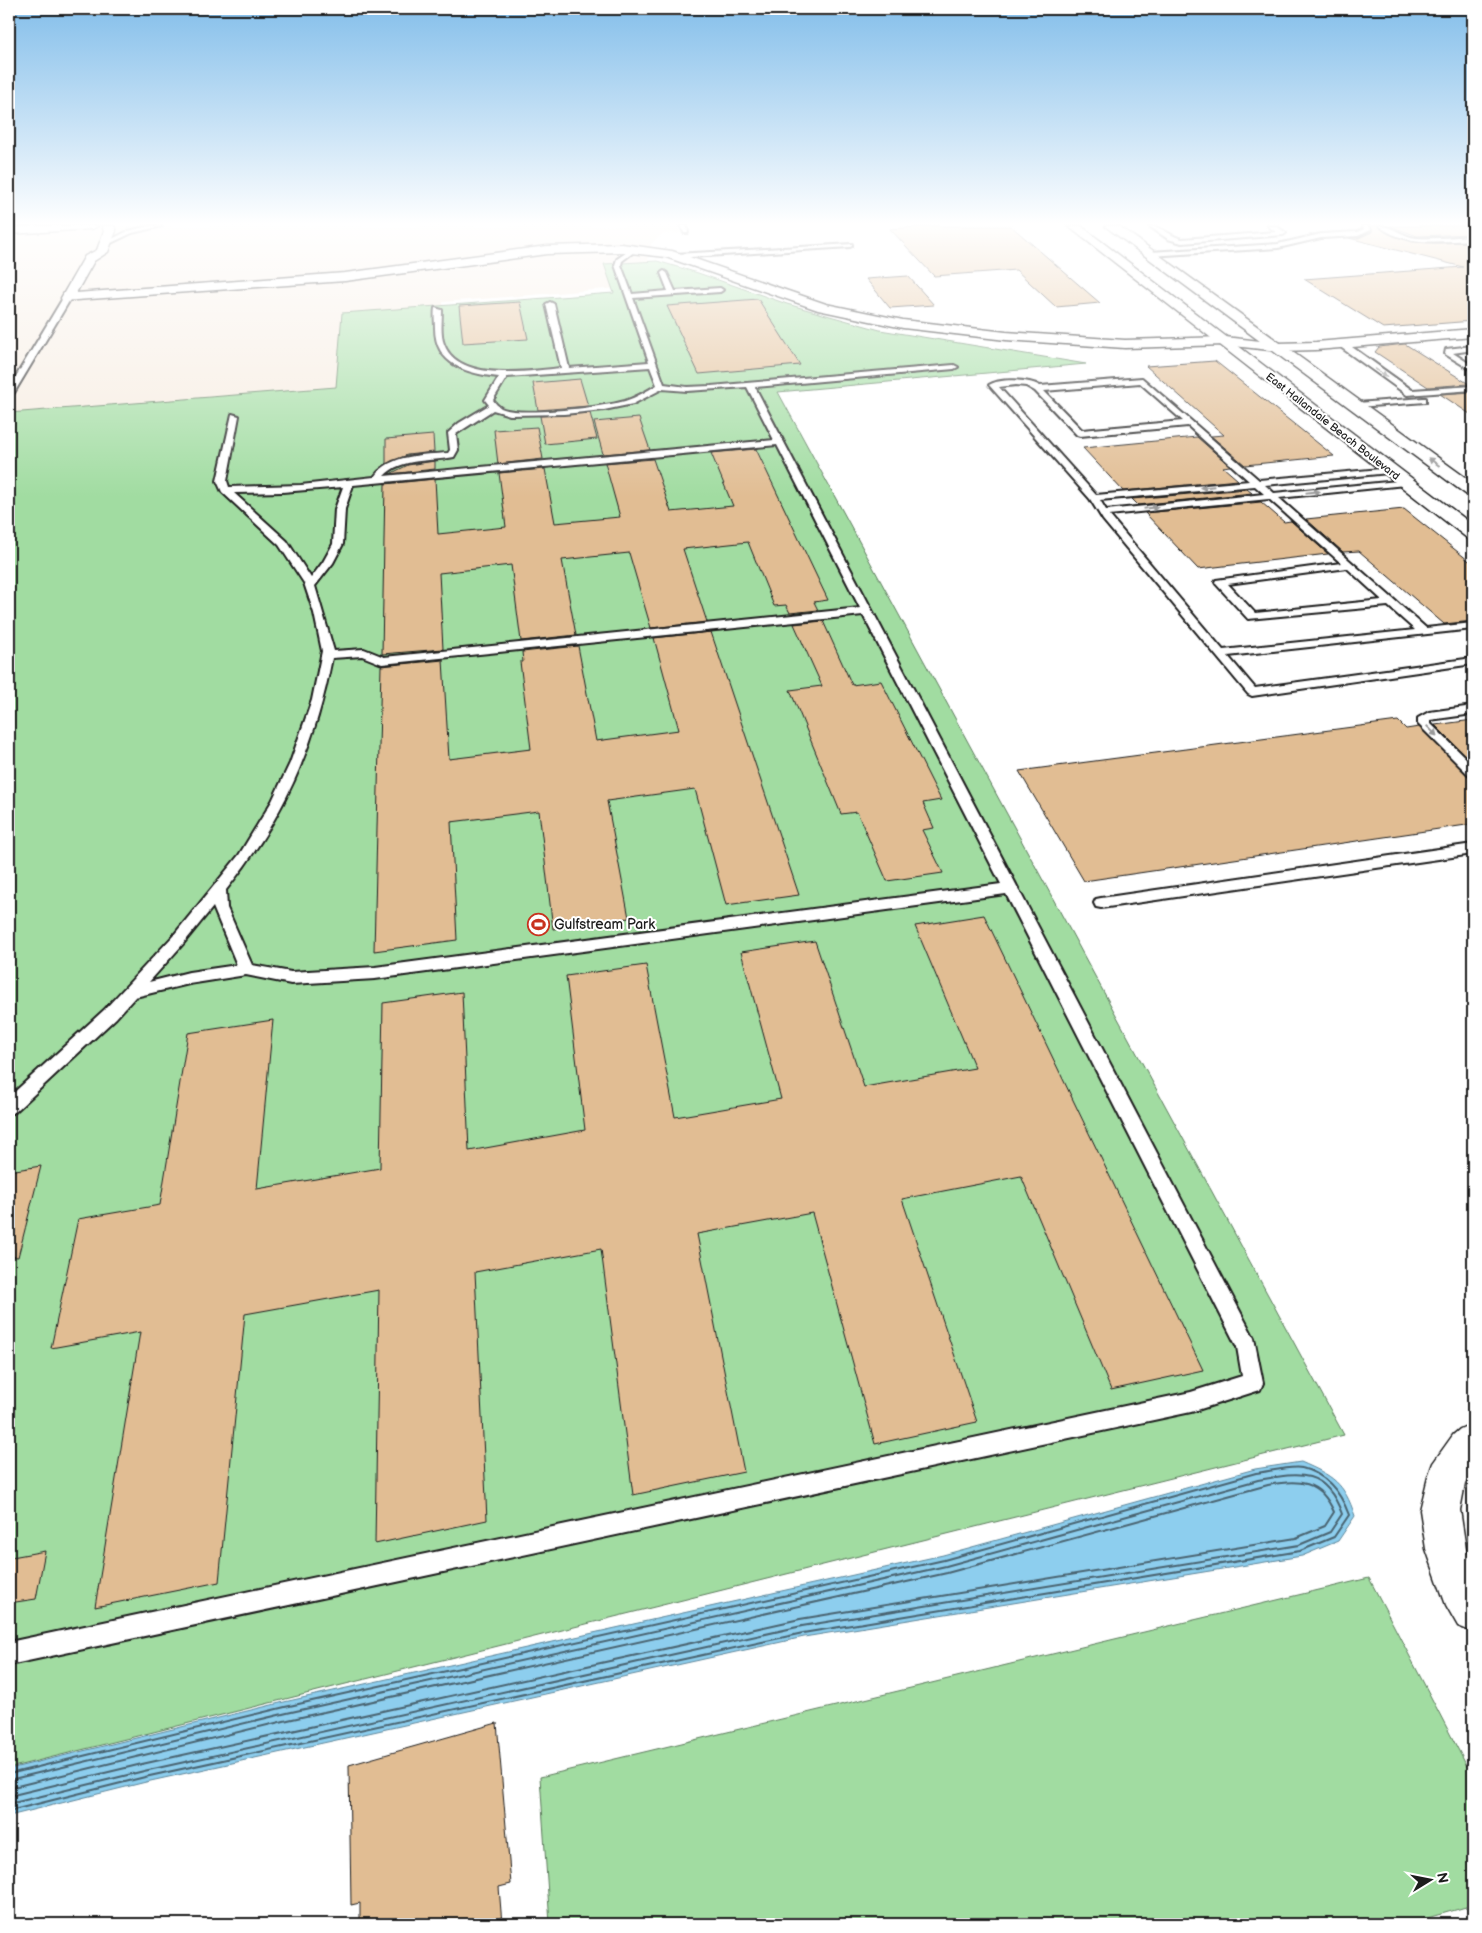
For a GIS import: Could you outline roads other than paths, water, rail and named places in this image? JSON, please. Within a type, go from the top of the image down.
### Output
[{"type":"street","points":[[866,316],[903,324],[1006,336],[1125,344],[1225,341],[1278,347],[1470,336]]},
{"type":"street","name":"East Hallandale Beach Boulevard","points":[[1192,316],[1473,534]]},
{"type":"street","points":[[1236,316],[1473,491]]},
{"type":"street","points":[[1444,512],[1473,524]]},
{"type":"street","points":[[1473,1442],[1466,1448],[1447,1477],[1440,1510],[1446,1549],[1461,1590],[1473,1611]]},
{"type":"lane","points":[[10,393],[57,316]]},
{"type":"lane","points":[[439,316],[441,345],[448,356],[477,371],[504,376],[653,364]]},
{"type":"lane","points":[[553,316],[566,370]]},
{"type":"lane","points":[[637,316],[661,386]]},
{"type":"lane","points":[[1342,344],[1419,400]]},
{"type":"lane","points":[[1473,348],[1449,352],[1449,354],[1473,369]]},
{"type":"lane","points":[[504,376],[489,400],[499,410],[525,414],[606,407],[629,402],[648,395],[661,386],[687,389],[750,385],[954,367]]},
{"type":"lane","points":[[1038,389],[1142,380],[1424,632]]},
{"type":"lane","points":[[1191,423],[1080,433],[1033,385],[1022,383],[993,385],[1094,498],[1103,513],[1252,692],[1473,661]]},
{"type":"lane","points":[[9,1654],[1191,1402],[1252,1383],[1248,1345],[750,385]]},
{"type":"lane","points":[[1353,402],[1410,393],[1473,388]]},
{"type":"lane","points":[[1353,402],[1419,400],[1473,395]]},
{"type":"lane","points":[[377,479],[381,470],[392,463],[451,455],[454,450],[452,432],[460,425],[483,414],[493,406]]},
{"type":"lane","points":[[9,1107],[110,1014],[178,940],[244,858],[279,802],[296,763],[318,700],[328,651],[310,585],[283,543],[225,490],[222,481],[235,416]]},
{"type":"lane","points":[[225,490],[259,491],[780,442]]},
{"type":"lane","points":[[1094,498],[1390,470]]},
{"type":"lane","points":[[1103,513],[1405,482]]},
{"type":"lane","points":[[310,585],[328,563],[338,544],[340,509],[349,483]]},
{"type":"lane","points":[[1350,565],[1220,582],[1252,617],[1391,602]]},
{"type":"lane","points":[[327,655],[364,652],[382,661],[867,611]]},
{"type":"lane","points":[[1220,654],[1473,626]]},
{"type":"lane","points":[[1473,710],[1424,718],[1424,724],[1473,772]]},
{"type":"lane","points":[[1101,903],[1473,849]]},
{"type":"lane","points":[[130,992],[189,978],[246,969],[291,978],[375,973],[1010,888]]},
{"type":"lane","points":[[219,889],[220,908],[246,969]]},
{"type":"water","points":[[1301,1462],[1336,1481],[1351,1504],[1355,1516],[1338,1541],[1302,1556],[804,1637],[146,1782],[9,1816],[9,1769],[284,1702],[943,1555],[1255,1469]]},
{"type":"place","name":"Gulfstream Park","points":[[538,924]]}]
